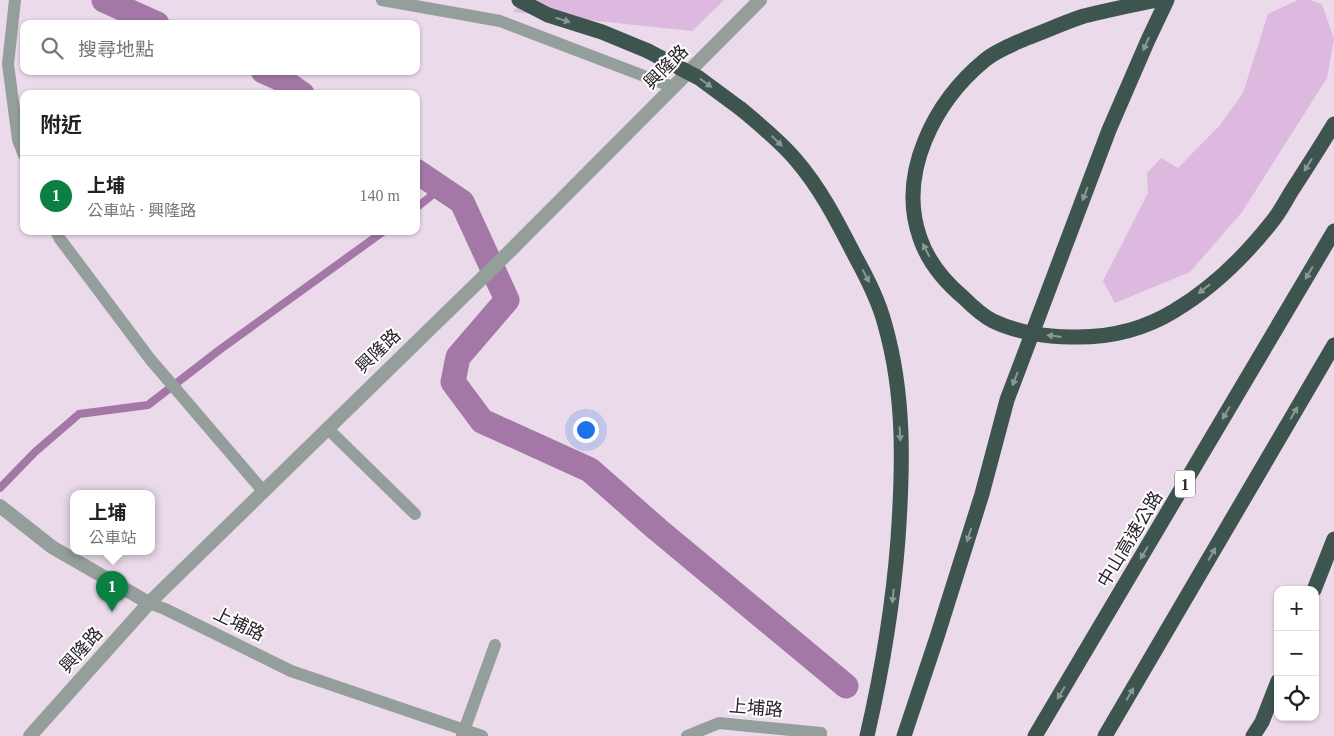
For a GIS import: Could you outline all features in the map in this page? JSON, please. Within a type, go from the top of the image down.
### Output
[{"type":"highway","points":[[519,0],[548,15],[602,32],[648,51],[700,78],[741,109],[770,133],[797,160],[822,194],[870,284],[885,324],[898,385],[902,461],[901,500],[892,607],[867,736]]},
{"type":"highway","points":[[1157,0],[1082,17],[986,58],[964,80],[943,106],[927,134],[917,160],[914,190],[915,214],[920,238],[933,264],[950,286],[992,321],[1030,333],[1060,337],[1092,338],[1142,328],[1175,311],[1239,260],[1272,222],[1334,124]]},
{"type":"highway","points":[[904,736],[979,504],[1007,400],[1109,130],[1167,0]]},
{"type":"highway","name":"中山高速公路","points":[[1035,736],[1334,231]]},
{"type":"highway","points":[[1105,736],[1334,345]]},
{"type":"highway","points":[[1316,586],[1334,539]]},
{"type":"highway","points":[[1252,736],[1262,722],[1274,691]]},
{"type":"street","name":"興隆路","points":[[30,736],[149,603],[478,280],[510,251],[760,0]]},
{"type":"street","name":"上埔路","points":[[1,507],[52,547],[149,603]]},
{"type":"lane","points":[[15,0],[8,64],[20,145]]},
{"type":"lane","points":[[382,0],[500,22],[673,86]]},
{"type":"lane","points":[[58,235],[162,374],[263,491]]},
{"type":"lane","points":[[327,428],[415,514]]},
{"type":"lane","name":"上埔路","points":[[149,603],[291,671],[463,733],[482,736]]},
{"type":"lane","points":[[463,733],[495,645]]},
{"type":"lane","name":"上埔路","points":[[687,736],[719,724],[821,733],[821,736]]},
{"type":"shaded area","points":[[524,0],[724,0],[692,31],[513,12]]},
{"type":"shaded area","points":[[1298,0],[1310,0],[1322,4],[1334,39],[1327,78],[1242,212],[1190,272],[1115,303],[1103,281],[1148,193],[1147,173],[1161,158],[1178,168],[1220,125],[1243,93],[1268,14]]},
{"type":"waterway","points":[[104,0],[148,20]]},
{"type":"waterway","points":[[272,75],[296,90]]},
{"type":"waterway","points":[[420,174],[462,202],[507,300],[458,357],[453,382],[482,421],[590,470],[657,529],[846,686]]},
{"type":"waterway","points":[[420,205],[441,188]]},
{"type":"waterway","points":[[0,488],[35,452],[79,414],[148,405],[222,348],[378,235]]},
{"type":"place","name":"上埔","points":[[112,612]]}]
